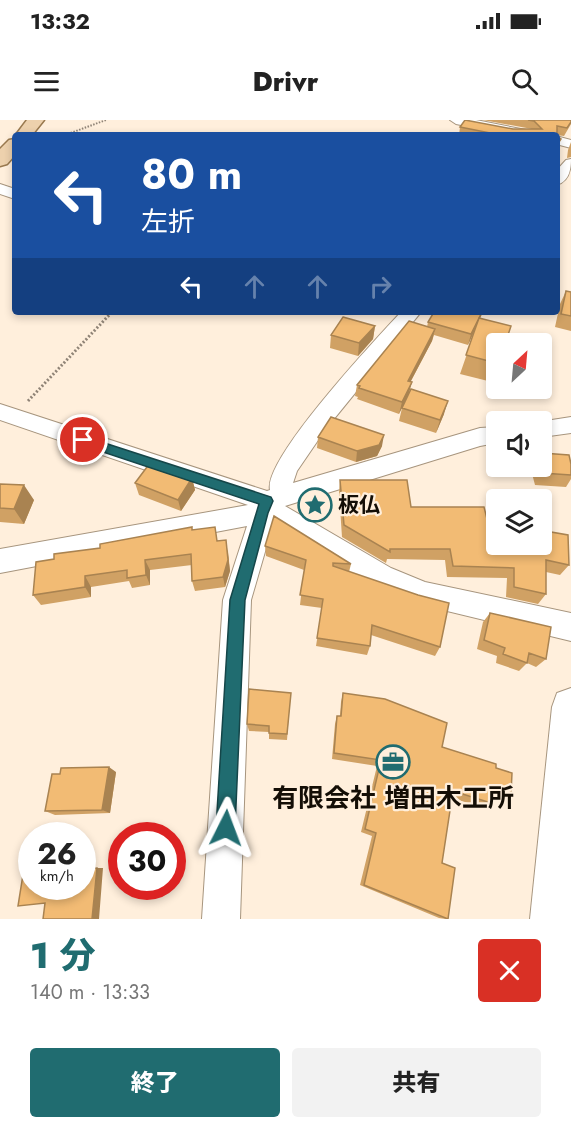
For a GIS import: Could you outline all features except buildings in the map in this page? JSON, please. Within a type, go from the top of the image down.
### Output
[{"type":"main road","points":[[26,132],[36,120]]},
{"type":"main road","points":[[0,160],[12,147]]},
{"type":"street","points":[[456,120],[516,132]]},
{"type":"street","points":[[560,176],[571,163]]},
{"type":"street","points":[[221,919],[237,600],[270,503],[290,464],[348,386],[408,315]]},
{"type":"street","points":[[7,414],[270,503],[276,513],[381,577],[424,594],[571,627]]},
{"type":"street","points":[[552,428],[571,425]]},
{"type":"street","points":[[0,561],[270,503],[486,436]]},
{"type":"street","points":[[553,919],[571,707]]},
{"type":"path","points":[[75,132],[106,120]]},
{"type":"path","points":[[7,414],[109,315]]},
{"type":"place","name":"板仏","points":[[315,505]]},
{"type":"place","name":"有限会社 増田木工所","points":[[393,762]]},
{"type":"route","points":[[83,440],[267,501],[261,513],[237,600],[226,828]]}]
